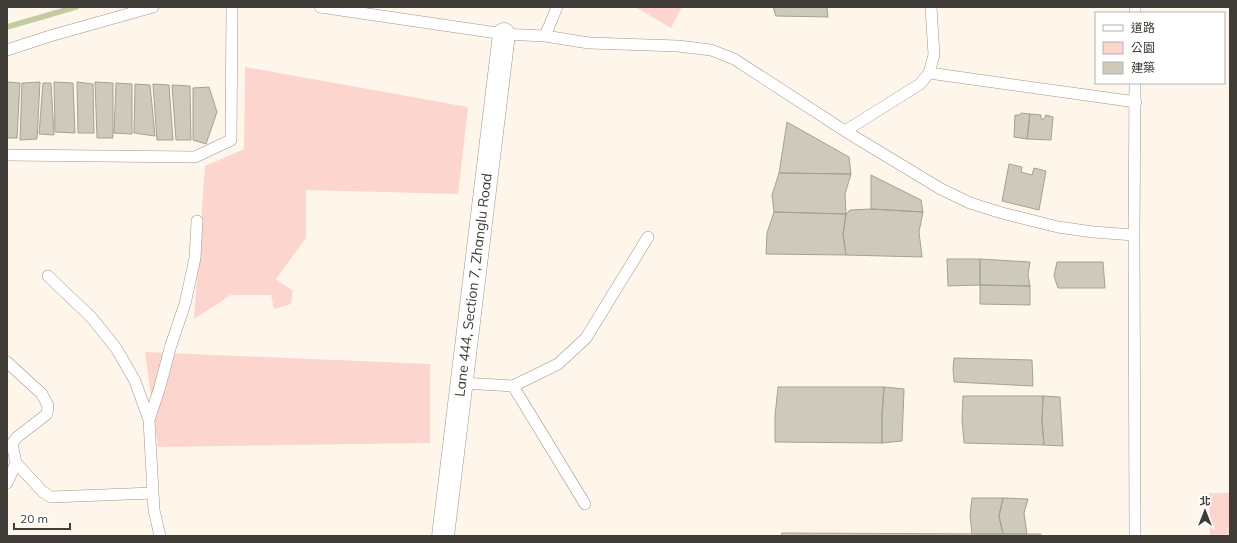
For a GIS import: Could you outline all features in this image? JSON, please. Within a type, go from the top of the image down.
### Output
[{"type":"street","name":"Lane 444, Section 7, Zhanglu Road","points":[[443,536],[504,34]]},
{"type":"lane","points":[[7,50],[50,36],[153,7]]},
{"type":"lane","points":[[7,155],[195,157],[231,140],[232,7]]},
{"type":"lane","points":[[320,7],[504,34],[545,36],[589,43],[678,46],[711,50],[734,60],[845,131],[941,189],[970,203],[1002,213],[1058,227],[1093,232],[1134,235]]},
{"type":"lane","points":[[545,36],[557,7]]},
{"type":"lane","points":[[845,131],[920,84],[928,72],[934,55],[931,7]]},
{"type":"lane","points":[[928,72],[1136,102]]},
{"type":"lane","points":[[1135,84],[1135,536]]},
{"type":"lane","points":[[149,420],[171,345],[185,304],[195,258],[197,221]]},
{"type":"lane","points":[[461,383],[513,386],[558,364],[586,338],[648,237]]},
{"type":"lane","points":[[48,276],[91,317],[116,348],[135,381],[149,420],[154,510],[160,536]]},
{"type":"lane","points":[[7,362],[42,394],[48,406],[47,414],[16,438],[12,444],[16,463],[43,492],[51,497],[153,494]]},
{"type":"lane","points":[[513,386],[585,504]]},
{"type":"lane","points":[[7,483],[16,463]]},
{"type":"green space","points":[[635,7],[682,7],[671,28]]},
{"type":"green space","points":[[245,67],[468,107],[458,194],[306,190],[306,238],[276,279],[293,291],[291,304],[274,309],[271,295],[231,295],[194,319],[205,166],[244,149]]},
{"type":"green space","points":[[145,352],[430,364],[430,443],[158,447]]},
{"type":"green space","points":[[1209,493],[1230,493],[1230,536],[1210,536]]},
{"type":"building","points":[[773,7],[827,7],[828,17],[776,16]]},
{"type":"building","points":[[7,82],[20,83],[17,138],[7,138]]},
{"type":"building","points":[[40,82],[37,139],[20,140],[22,83]]},
{"type":"building","points":[[54,82],[73,83],[75,133],[55,132]]},
{"type":"building","points":[[77,82],[93,84],[94,133],[78,133]]},
{"type":"building","points":[[95,82],[113,83],[113,138],[97,138]]},
{"type":"building","points":[[43,83],[51,83],[54,135],[39,134]]},
{"type":"building","points":[[116,83],[132,84],[132,134],[114,133]]},
{"type":"building","points":[[135,84],[150,85],[155,136],[134,133]]},
{"type":"building","points":[[153,84],[169,85],[173,140],[157,140]]},
{"type":"building","points":[[172,85],[190,86],[191,140],[176,140]]},
{"type":"building","points":[[209,87],[217,112],[206,144],[193,140],[193,88]]},
{"type":"building","points":[[1021,113],[1030,114],[1027,139],[1014,137],[1015,115],[1020,115]]},
{"type":"building","points":[[1030,114],[1041,115],[1041,119],[1044,119],[1046,115],[1053,117],[1051,140],[1027,139]]},
{"type":"building","points":[[787,122],[849,157],[851,174],[779,173]]},
{"type":"building","points":[[1009,164],[1022,167],[1021,172],[1032,175],[1034,168],[1046,171],[1039,210],[1002,201]]},
{"type":"building","points":[[779,173],[851,174],[845,194],[846,214],[774,212],[772,195]]},
{"type":"building","points":[[871,175],[921,200],[923,212],[871,209]]},
{"type":"building","points":[[871,209],[923,212],[919,232],[922,257],[846,255],[843,234],[846,214],[850,210]]},
{"type":"building","points":[[774,212],[846,214],[843,234],[846,255],[766,254],[767,233]]},
{"type":"building","points":[[947,259],[980,259],[980,285],[948,286]]},
{"type":"building","points":[[980,259],[1030,262],[1028,275],[1030,286],[980,285]]},
{"type":"building","points":[[1057,262],[1103,262],[1105,288],[1058,288],[1054,276]]},
{"type":"building","points":[[980,285],[1030,286],[1030,305],[980,304]]},
{"type":"building","points":[[954,358],[1032,360],[1033,386],[954,382]]},
{"type":"building","points":[[778,387],[884,387],[882,443],[775,442],[775,416]]},
{"type":"building","points":[[884,387],[904,389],[902,441],[882,443]]},
{"type":"building","points":[[963,396],[1043,396],[1042,421],[1044,445],[964,443],[962,420]]},
{"type":"building","points":[[1043,396],[1060,397],[1063,446],[1044,445],[1042,421]]},
{"type":"building","points":[[972,498],[1003,498],[999,516],[1003,534],[972,534],[970,515]]},
{"type":"building","points":[[1003,498],[1028,499],[1024,513],[1027,534],[1003,534],[999,516]]},
{"type":"building","points":[[782,533],[1041,534],[1041,536],[781,536]]},
{"type":"waterway","points":[[7,27],[76,7]]}]
